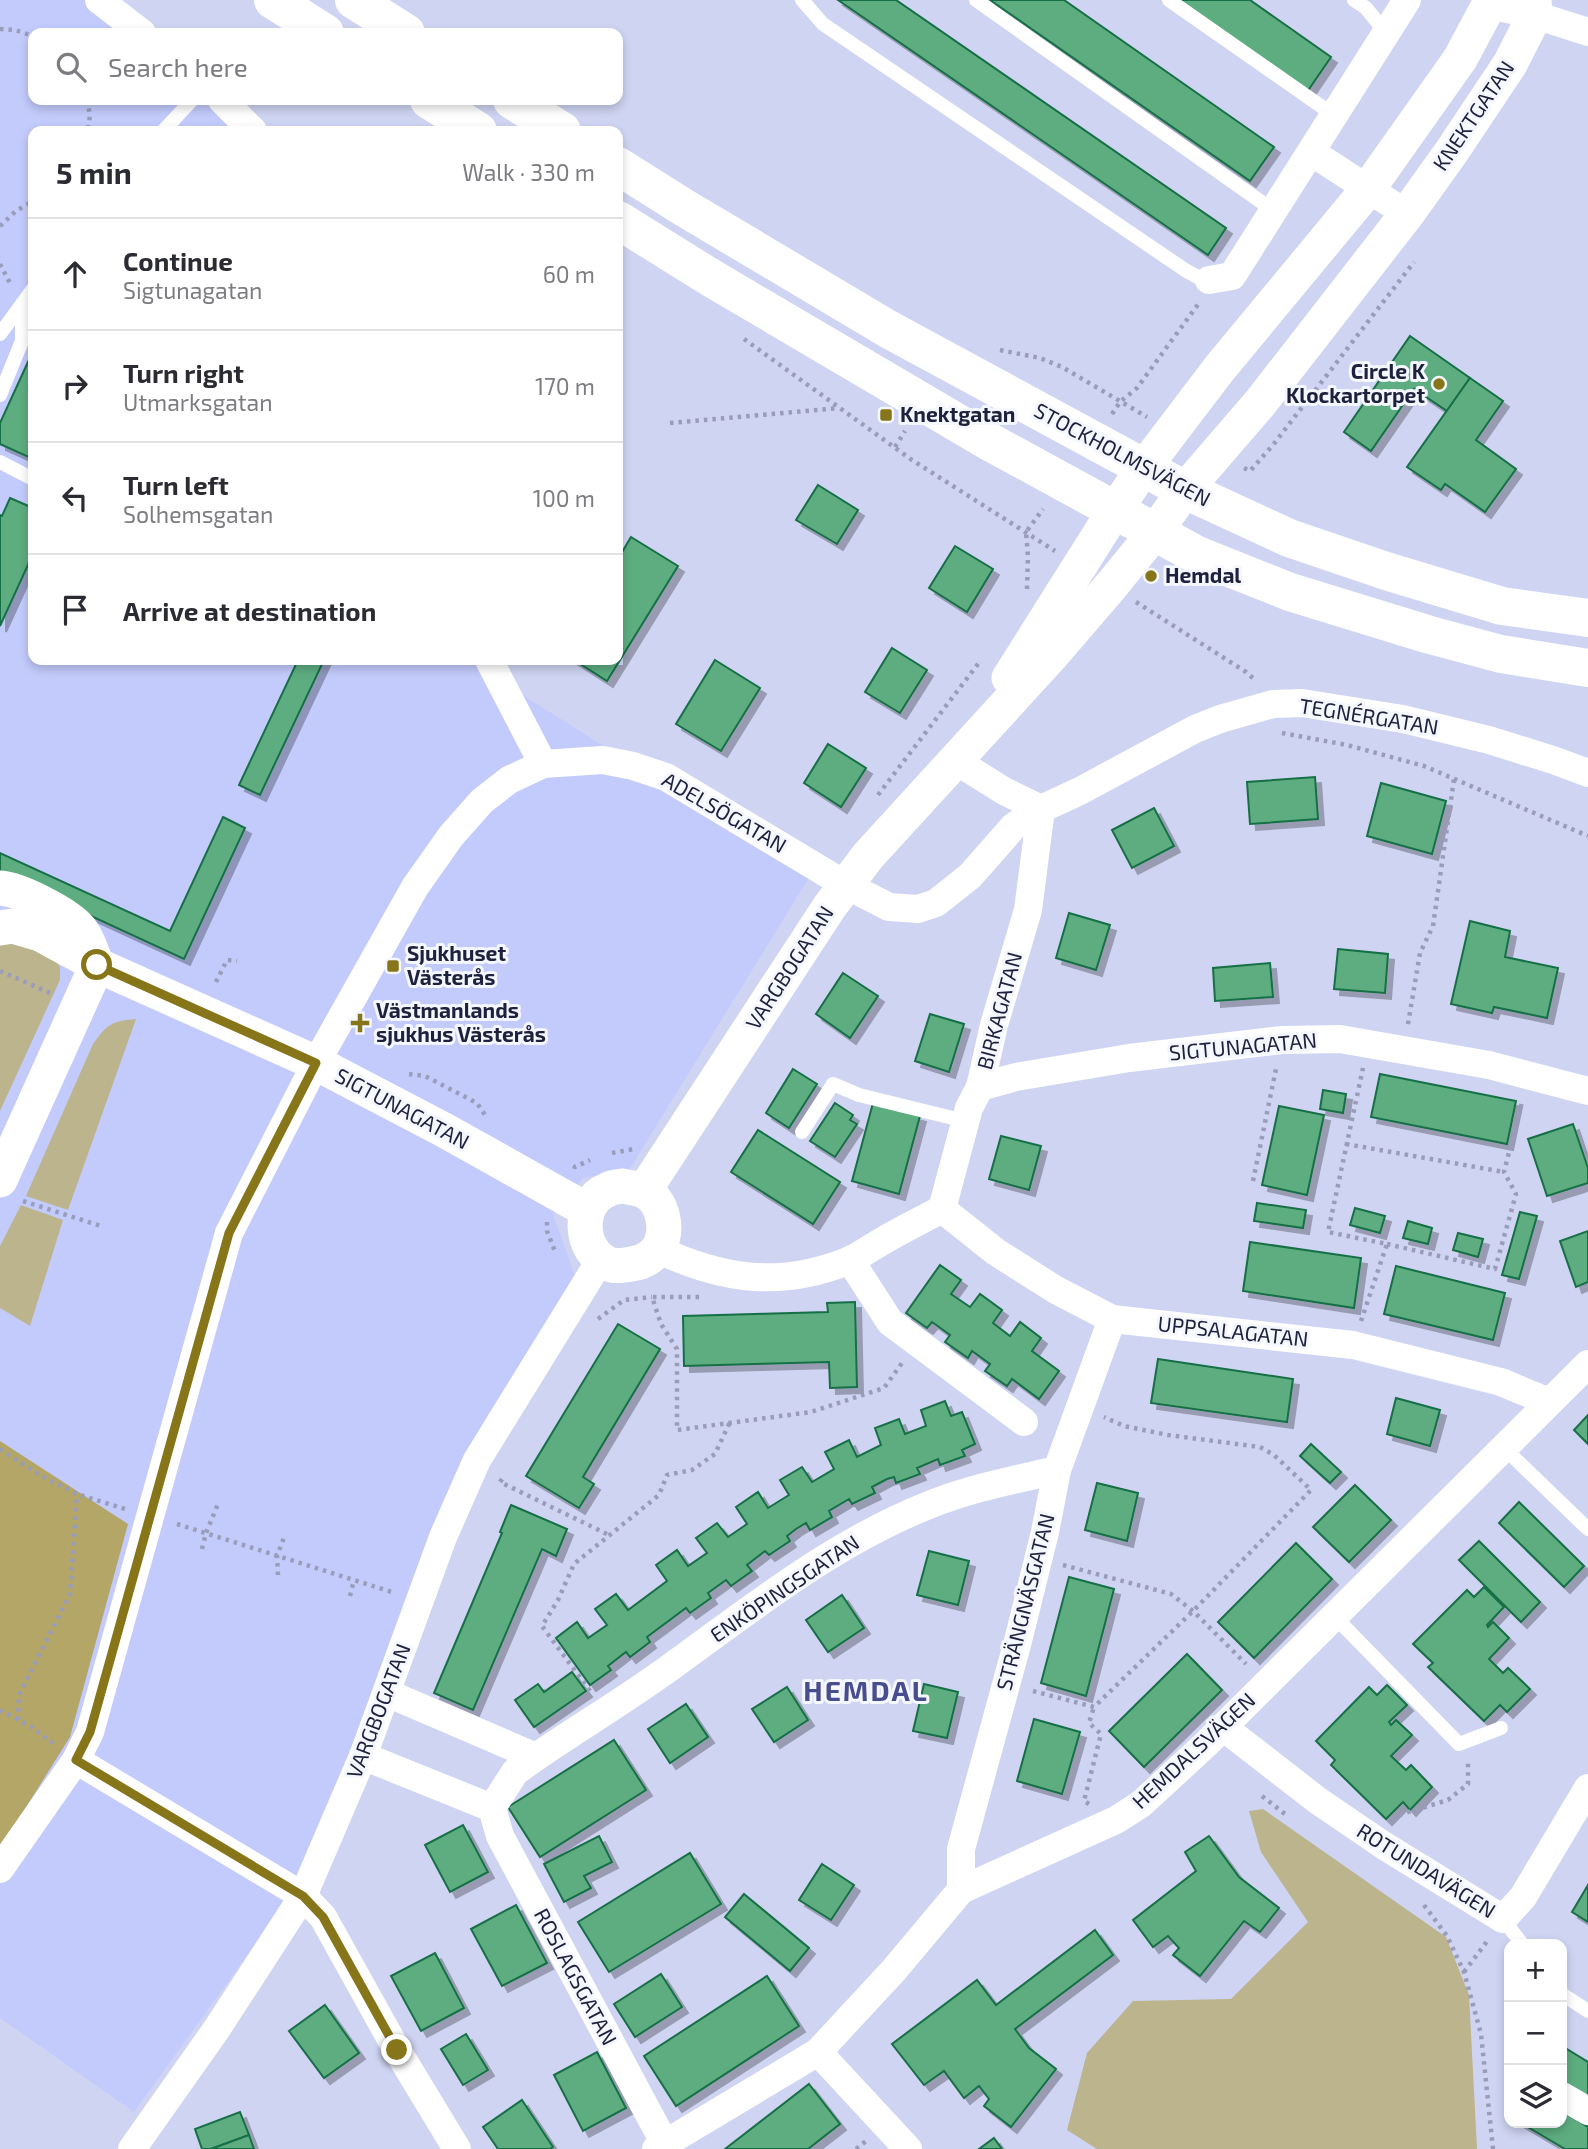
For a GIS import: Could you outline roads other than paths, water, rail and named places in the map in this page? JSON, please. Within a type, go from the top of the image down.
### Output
[{"type":"main road","points":[[273,0],[317,28]]},
{"type":"main road","points":[[354,0],[398,28]]},
{"type":"main road","points":[[437,105],[470,126]]},
{"type":"main road","points":[[520,105],[554,126]]},
{"type":"main road","name":"STOCKHOLMSVÄGEN","points":[[623,169],[888,329],[1185,491],[1289,538],[1386,571],[1502,606],[1588,618]]},
{"type":"main road","points":[[623,223],[838,354],[990,442],[1197,555],[1290,592],[1430,635],[1501,654],[1588,668]]},
{"type":"street","points":[[99,0],[135,28]]},
{"type":"street","points":[[1207,281],[1232,276],[1407,0]]},
{"type":"street","points":[[1489,2],[1534,7],[1588,33]]},
{"type":"street","name":"KNEKTGATAN","points":[[1143,469],[1219,369],[1368,189],[1460,59],[1489,2]]},
{"type":"street","name":"KNEKTGATAN","points":[[1185,491],[1260,403],[1407,214],[1510,64],[1534,7]]},
{"type":"street","points":[[227,105],[248,126]]},
{"type":"street","points":[[1311,152],[1407,214]]},
{"type":"street","name":"VARGBOGATAN","points":[[956,761],[1143,469]]},
{"type":"street","name":"VARGBOGATAN","points":[[644,1191],[830,906],[868,856],[1051,657],[1155,532],[1185,491]]},
{"type":"street","points":[[0,1869],[76,1760],[90,1732],[229,1233],[316,1063],[415,887],[451,836],[482,801],[509,780],[543,764],[492,665]]},
{"type":"street","name":"TEGNÉRGATAN","points":[[846,885],[889,907],[918,909],[936,903],[970,876],[1014,826],[1041,809],[1195,729],[1273,704],[1302,703],[1403,719],[1489,740],[1588,773]]},
{"type":"street","name":"ADELSÖGATAN","points":[[543,764],[603,760],[666,777],[846,885]]},
{"type":"street","points":[[956,761],[1004,791],[1041,809]]},
{"type":"street","name":"BIRKAGATAN","points":[[942,1209],[968,1108],[980,1087],[994,1025],[1028,910],[1041,809]]},
{"type":"street","points":[[0,888],[10,889],[58,913],[79,927],[97,965],[12,1190]]},
{"type":"street","name":"SIGTUNAGATAN","points":[[0,928],[13,926],[40,934],[97,965],[316,1063],[444,1130],[587,1210]]},
{"type":"street","name":"SIGTUNAGATAN","points":[[980,1087],[1016,1077],[1129,1058],[1282,1040],[1340,1039],[1489,1065],[1588,1091]]},
{"type":"street","points":[[623,1186],[644,1191],[663,1214],[664,1233],[657,1250],[642,1263],[611,1266],[590,1247],[584,1233],[587,1210],[596,1197],[607,1189],[623,1186]]},
{"type":"street","points":[[657,1250],[712,1271],[743,1278],[778,1279],[850,1260],[942,1209]]},
{"type":"street","name":"UPPSALAGATAN","points":[[942,1209],[996,1252],[1036,1278],[1112,1319],[1353,1345],[1501,1382],[1549,1402]]},
{"type":"street","name":"VARGBOGATAN","points":[[132,2149],[216,2030],[303,1896],[363,1756],[443,1537],[478,1460],[601,1259]]},
{"type":"street","points":[[850,1260],[890,1322],[1024,1422]]},
{"type":"street","name":"STRÄNGNÄSGATAN","points":[[961,1890],[961,1849],[1007,1684],[1057,1471],[1112,1319]]},
{"type":"street","name":"HEMDALSVÄGEN","points":[[661,2147],[818,2052],[894,1970],[961,1890],[1116,1820],[1141,1804],[1223,1727],[1588,1364]]},
{"type":"street","name":"ENKÖPINGSGATAN","points":[[536,1758],[573,1731],[620,1704],[793,1579],[860,1537],[968,1490],[1057,1471]]},
{"type":"street","points":[[387,1693],[536,1758]]},
{"type":"street","name":"ROTUNDAVÄGEN","points":[[1223,1727],[1317,1800],[1368,1835],[1503,1919],[1523,1897],[1588,1788]]},
{"type":"street","points":[[363,1756],[492,1808],[515,1772],[536,1758]]},
{"type":"street","points":[[76,1760],[303,1896],[323,1917],[397,2050],[457,2149]]},
{"type":"street","name":"ROSLAGSGATAN","points":[[492,1808],[500,1836],[661,2147]]},
{"type":"street","points":[[818,2052],[908,2149]]},
{"type":"street","points":[[1567,2099],[1588,2111]]},
{"type":"lane","points":[[802,0],[822,24],[1185,270],[1207,281]]},
{"type":"lane","points":[[976,0],[1273,212]]},
{"type":"lane","points":[[1169,0],[1335,116]]},
{"type":"lane","points":[[1354,0],[1366,8],[1387,34]]},
{"type":"lane","points":[[168,126],[187,105]]},
{"type":"lane","points":[[0,334],[28,296]]},
{"type":"lane","points":[[0,395],[22,341],[22,304]]},
{"type":"lane","points":[[0,462],[28,476]]},
{"type":"lane","points":[[802,1132],[833,1084],[859,1095],[965,1121]]},
{"type":"lane","points":[[1503,1447],[1588,1529]]},
{"type":"lane","points":[[1334,1616],[1460,1744],[1501,1728]]},
{"type":"lane","points":[[1503,1919],[1518,1939]]},
{"type":"lane","points":[[1567,1997],[1588,2011]]},
{"type":"place","name":"Circle K Klockartorpet","points":[[1439,384]]},
{"type":"place","name":"Knektgatan","points":[[886,415]]},
{"type":"place","name":"Hemdal","points":[[1151,576]]},
{"type":"place","name":"Sjukhuset Västerås","points":[[393,966]]},
{"type":"place","name":"Västmanlands sjukhus Västerås","points":[[360,1023]]},
{"type":"district","name":"HEMDAL","points":[[866,1691]]}]
